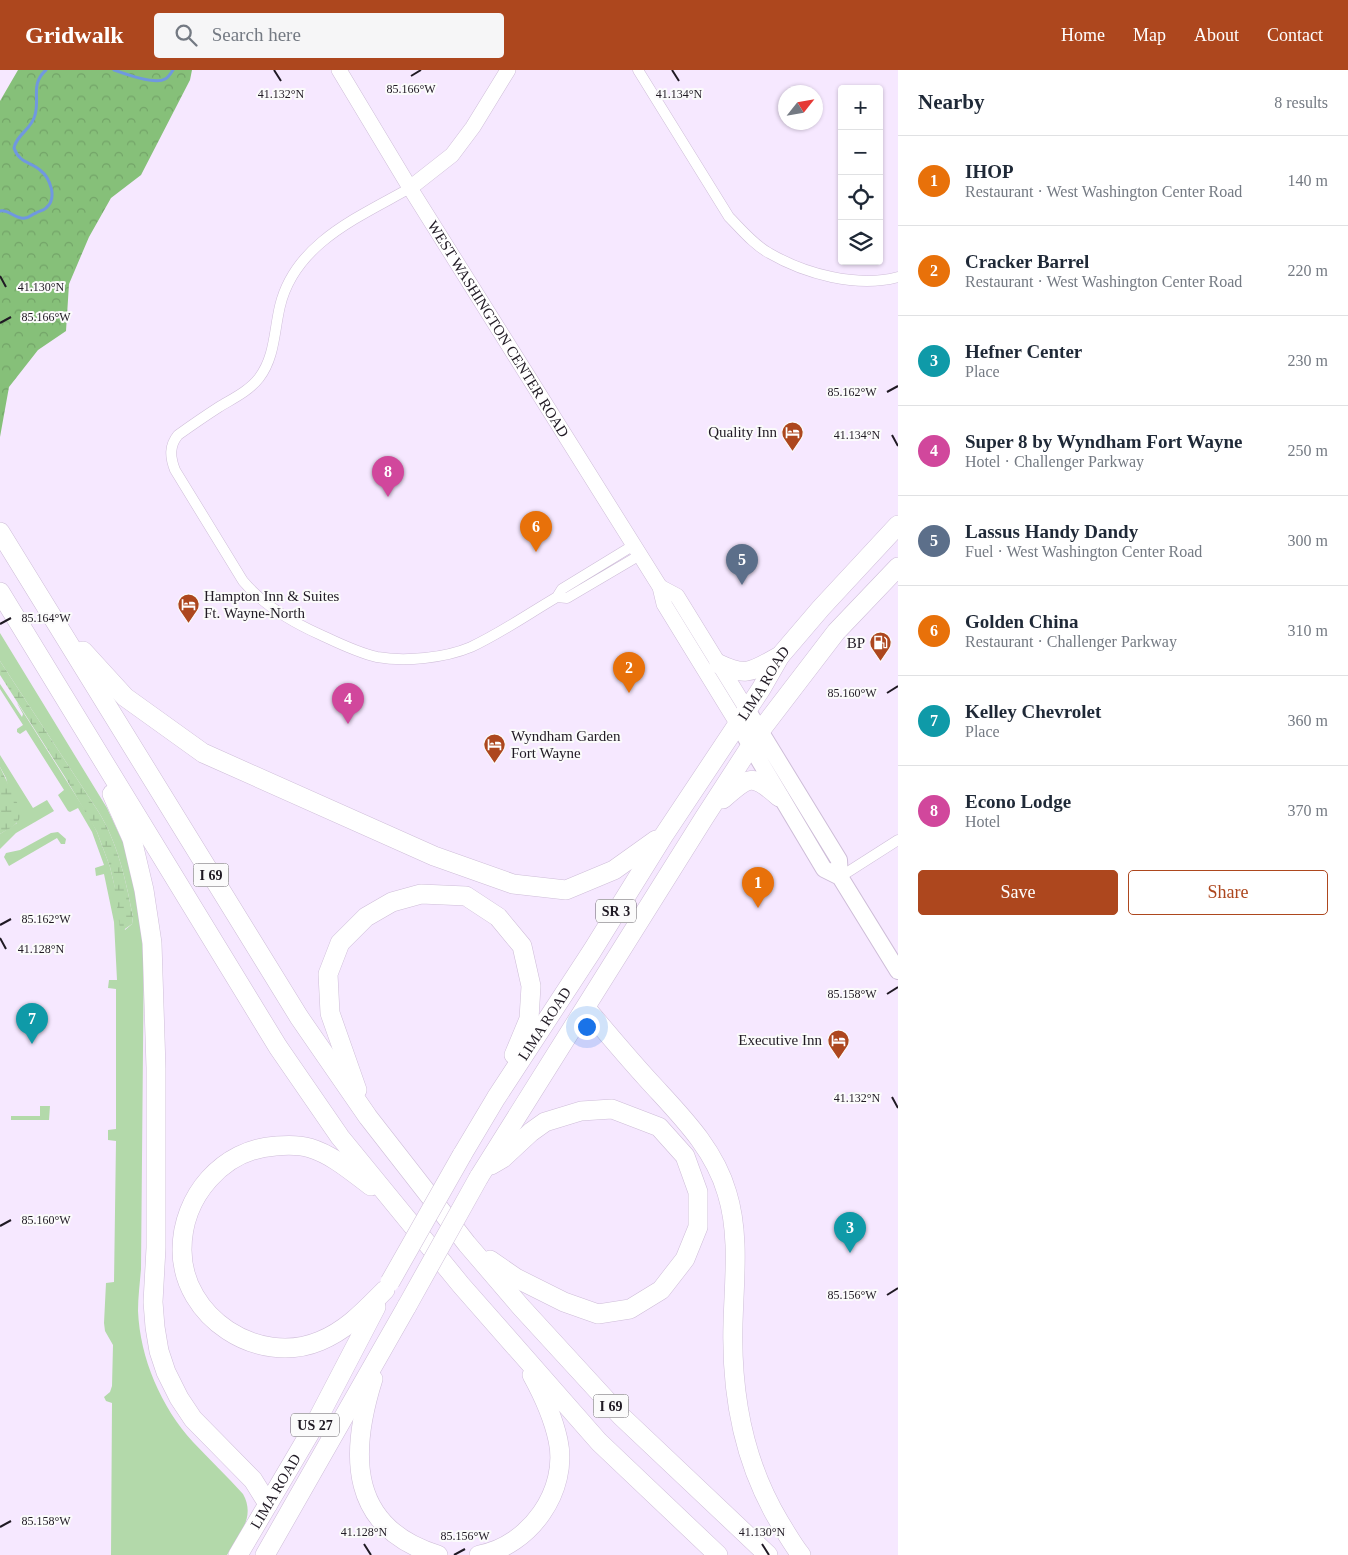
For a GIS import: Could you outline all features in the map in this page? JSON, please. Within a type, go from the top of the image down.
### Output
[{"type":"highway","name":"LIMA ROAD","points":[[238,1555],[314,1426],[387,1286],[462,1155],[496,1098],[592,951],[664,835],[761,689],[780,656],[821,608],[898,525]]},
{"type":"highway","name":"I 69","points":[[0,532],[298,1017],[368,1117],[467,1244],[521,1308],[621,1416],[768,1555]]},
{"type":"highway","name":"LIMA ROAD","points":[[265,1555],[393,1333],[481,1174],[707,813],[761,730],[836,632],[898,567]]},
{"type":"highway","name":"I 69","points":[[0,592],[278,1047],[340,1136],[461,1285],[599,1442],[718,1555]]},
{"type":"highway","points":[[60,629],[80,647],[125,697],[203,753],[434,856],[513,884],[566,890],[614,870],[664,835]]},
{"type":"highway","points":[[719,664],[741,672],[756,668],[780,656]]},
{"type":"highway","points":[[82,726],[132,839],[144,890],[152,943],[156,1068],[156,1248],[153,1302],[159,1351],[166,1372],[179,1398],[193,1419],[253,1480],[268,1504]]},
{"type":"highway","points":[[707,813],[734,789],[744,782],[752,780],[764,784],[780,797]]},
{"type":"highway","points":[[368,1117],[330,1013],[328,974],[340,943],[366,918],[392,902],[421,894],[466,896],[498,917],[522,946],[531,986],[529,1019],[496,1098]]},
{"type":"highway","points":[[586,1008],[699,1136],[720,1173],[732,1208],[736,1244],[732,1352],[734,1384],[742,1431],[747,1452],[761,1489],[795,1548],[801,1555]]},
{"type":"highway","points":[[467,1244],[516,1278],[564,1302],[598,1314],[630,1309],[661,1290],[685,1259],[698,1227],[698,1192],[685,1156],[659,1127],[612,1109],[581,1111],[545,1122],[481,1174]]},
{"type":"highway","points":[[387,1286],[355,1320],[338,1333],[298,1348],[274,1348],[250,1342],[224,1329],[204,1311],[193,1292],[186,1274],[182,1251],[184,1226],[192,1203],[205,1182],[225,1163],[265,1146],[287,1145],[309,1148],[344,1166],[393,1201]]},
{"type":"highway","points":[[393,1333],[373,1381],[363,1421],[358,1458],[360,1479],[368,1502],[382,1521],[398,1536],[419,1549],[438,1555]]},
{"type":"highway","points":[[479,1555],[503,1547],[529,1529],[543,1513],[553,1493],[560,1468],[558,1441],[550,1413],[533,1376],[512,1342]]},
{"type":"main road","name":"WEST WASHINGTON CENTER ROAD","points":[[339,70],[410,188],[660,587],[664,604],[742,716],[761,730],[839,860],[840,877],[898,971]]},
{"type":"main road","points":[[410,188],[452,156],[508,70]]},
{"type":"main road","name":"WEST WASHINGTON CENTER ROAD","points":[[660,587],[677,596],[719,664],[742,716],[750,746],[824,869],[840,877]]},
{"type":"street","points":[[638,70],[729,217],[748,237],[768,253],[800,268],[829,277],[868,281],[898,277]]},
{"type":"street","points":[[410,188],[332,233],[311,252],[293,275],[280,304],[270,358],[264,372],[242,392],[178,435],[172,442],[171,453],[175,470],[243,581],[255,595],[274,610],[310,630],[343,645],[377,657],[407,659],[433,657],[469,648],[556,598],[562,589],[637,550]]},
{"type":"street","points":[[840,877],[898,840]]},
{"type":"green space","points":[[18,70],[192,70],[190,80],[141,175],[111,198],[89,237],[69,284],[66,331],[38,350],[9,387],[0,437],[0,101]]},
{"type":"green space","points":[[0,633],[107,808],[128,853],[144,940],[141,1269],[138,1311],[140,1329],[143,1346],[154,1381],[171,1413],[193,1442],[243,1494],[247,1502],[247,1518],[244,1526],[227,1555],[111,1555],[112,1403],[106,1401],[104,1397],[110,1392],[112,1386],[113,1345],[105,1331],[104,1323],[106,1283],[114,1282],[116,1141],[108,1140],[108,1130],[116,1129],[116,989],[108,988],[109,980],[117,980],[114,922],[104,874],[96,876],[95,868],[104,865],[92,832],[78,808],[70,812],[68,811],[58,795],[64,790],[26,730],[20,734],[17,732],[17,729],[23,725],[0,689],[0,684],[22,717],[23,714],[18,704],[90,818],[110,867],[125,930],[132,924],[133,917],[120,862],[105,823],[0,661]]},
{"type":"green space","points":[[0,661],[98,811],[111,836],[124,876],[133,917],[132,924],[122,931],[120,929],[110,867],[97,832],[65,777],[0,675]]},
{"type":"green space","points":[[0,755],[33,808],[47,800],[54,811],[16,833],[0,849],[0,834],[17,823],[6,778],[0,767]]},
{"type":"green space","points":[[0,767],[21,811],[21,815],[11,828],[0,834]]},
{"type":"green space","points":[[58,832],[66,839],[65,844],[61,844],[57,838],[9,866],[4,857],[6,853],[20,850],[51,833]]},
{"type":"green space","points":[[40,1106],[50,1106],[49,1120],[11,1120],[11,1116],[40,1116]]},
{"type":"waterway","points":[[0,211],[26,218],[45,209],[52,199],[51,188],[47,178],[37,167],[19,157],[14,148],[15,143],[33,120],[36,109],[38,81],[46,70]]},
{"type":"waterway","points":[[114,70],[154,81],[166,78],[173,70]]},
{"type":"place","name":"Quality Inn","points":[[793,451]]},
{"type":"place","name":"Econo Lodge","points":[[388,497]]},
{"type":"place","name":"Golden China","points":[[536,552]]},
{"type":"place","name":"Lassus Handy Dandy","points":[[742,585]]},
{"type":"place","name":"Hampton Inn & Suites Ft. Wayne-North","points":[[188,624]]},
{"type":"place","name":"BP","points":[[881,662]]},
{"type":"place","name":"Cracker Barrel","points":[[629,693]]},
{"type":"place","name":"Super 8 by Wyndham Fort Wayne","points":[[348,724]]},
{"type":"place","name":"Wyndham Garden Fort Wayne","points":[[495,764]]},
{"type":"place","name":"IHOP","points":[[758,908]]},
{"type":"place","name":"Kelley Chevrolet","points":[[32,1044]]},
{"type":"place","name":"Executive Inn","points":[[838,1059]]},
{"type":"place","name":"Hefner Center","points":[[850,1253]]}]
